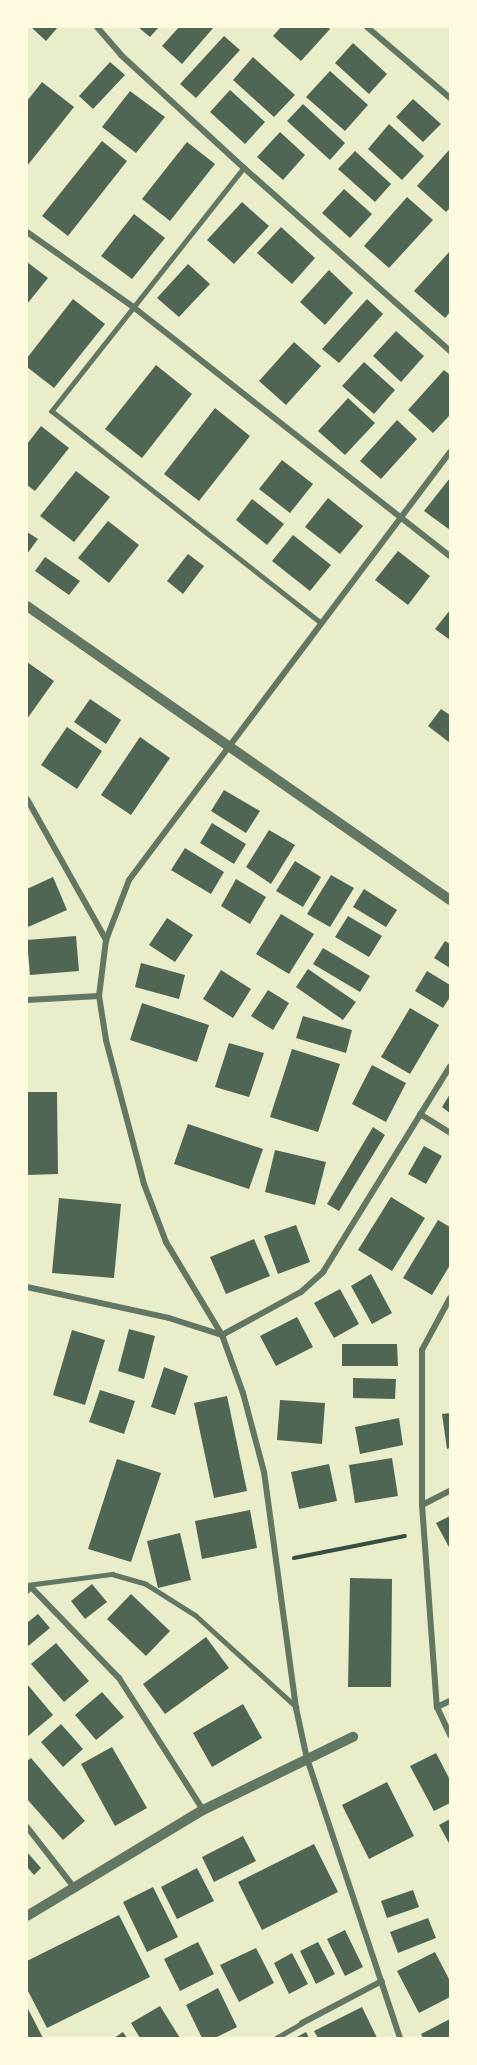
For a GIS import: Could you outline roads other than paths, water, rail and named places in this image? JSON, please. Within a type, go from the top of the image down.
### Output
[{"type":"street","points":[[97,27],[121,55],[244,168],[450,351]]},
{"type":"street","points":[[367,27],[450,98]]},
{"type":"street","points":[[27,232],[132,306],[450,556]]},
{"type":"street","points":[[400,2038],[307,1759],[296,1708],[264,1472],[243,1393],[222,1335],[166,1242],[144,1184],[106,1040],[99,996],[106,940],[129,880],[450,452]]},
{"type":"street","points":[[27,606],[450,900]]},
{"type":"street","points":[[27,799],[106,940]]},
{"type":"street","points":[[27,1000],[99,996]]},
{"type":"street","points":[[27,1287],[159,1315],[222,1335],[302,1292],[323,1272],[450,1066]]},
{"type":"street","points":[[420,1114],[450,1133]]},
{"type":"street","points":[[450,1298],[422,1350],[422,1505],[437,1707],[450,1734]]},
{"type":"street","points":[[422,1505],[450,1491]]},
{"type":"street","points":[[28,1587],[118,1678],[203,1810]]},
{"type":"street","points":[[195,1616],[296,1708]]},
{"type":"street","points":[[437,1707],[450,1701]]},
{"type":"street","points":[[27,1916],[73,1886],[203,1810],[353,1737]]},
{"type":"street","points":[[27,1827],[73,1886]]},
{"type":"street","points":[[276,2038],[382,1981]]},
{"type":"lane","points":[[244,168],[132,306],[52,411],[321,623]]},
{"type":"lane","points":[[28,1587],[112,1574],[146,1584],[195,1616]]}]
